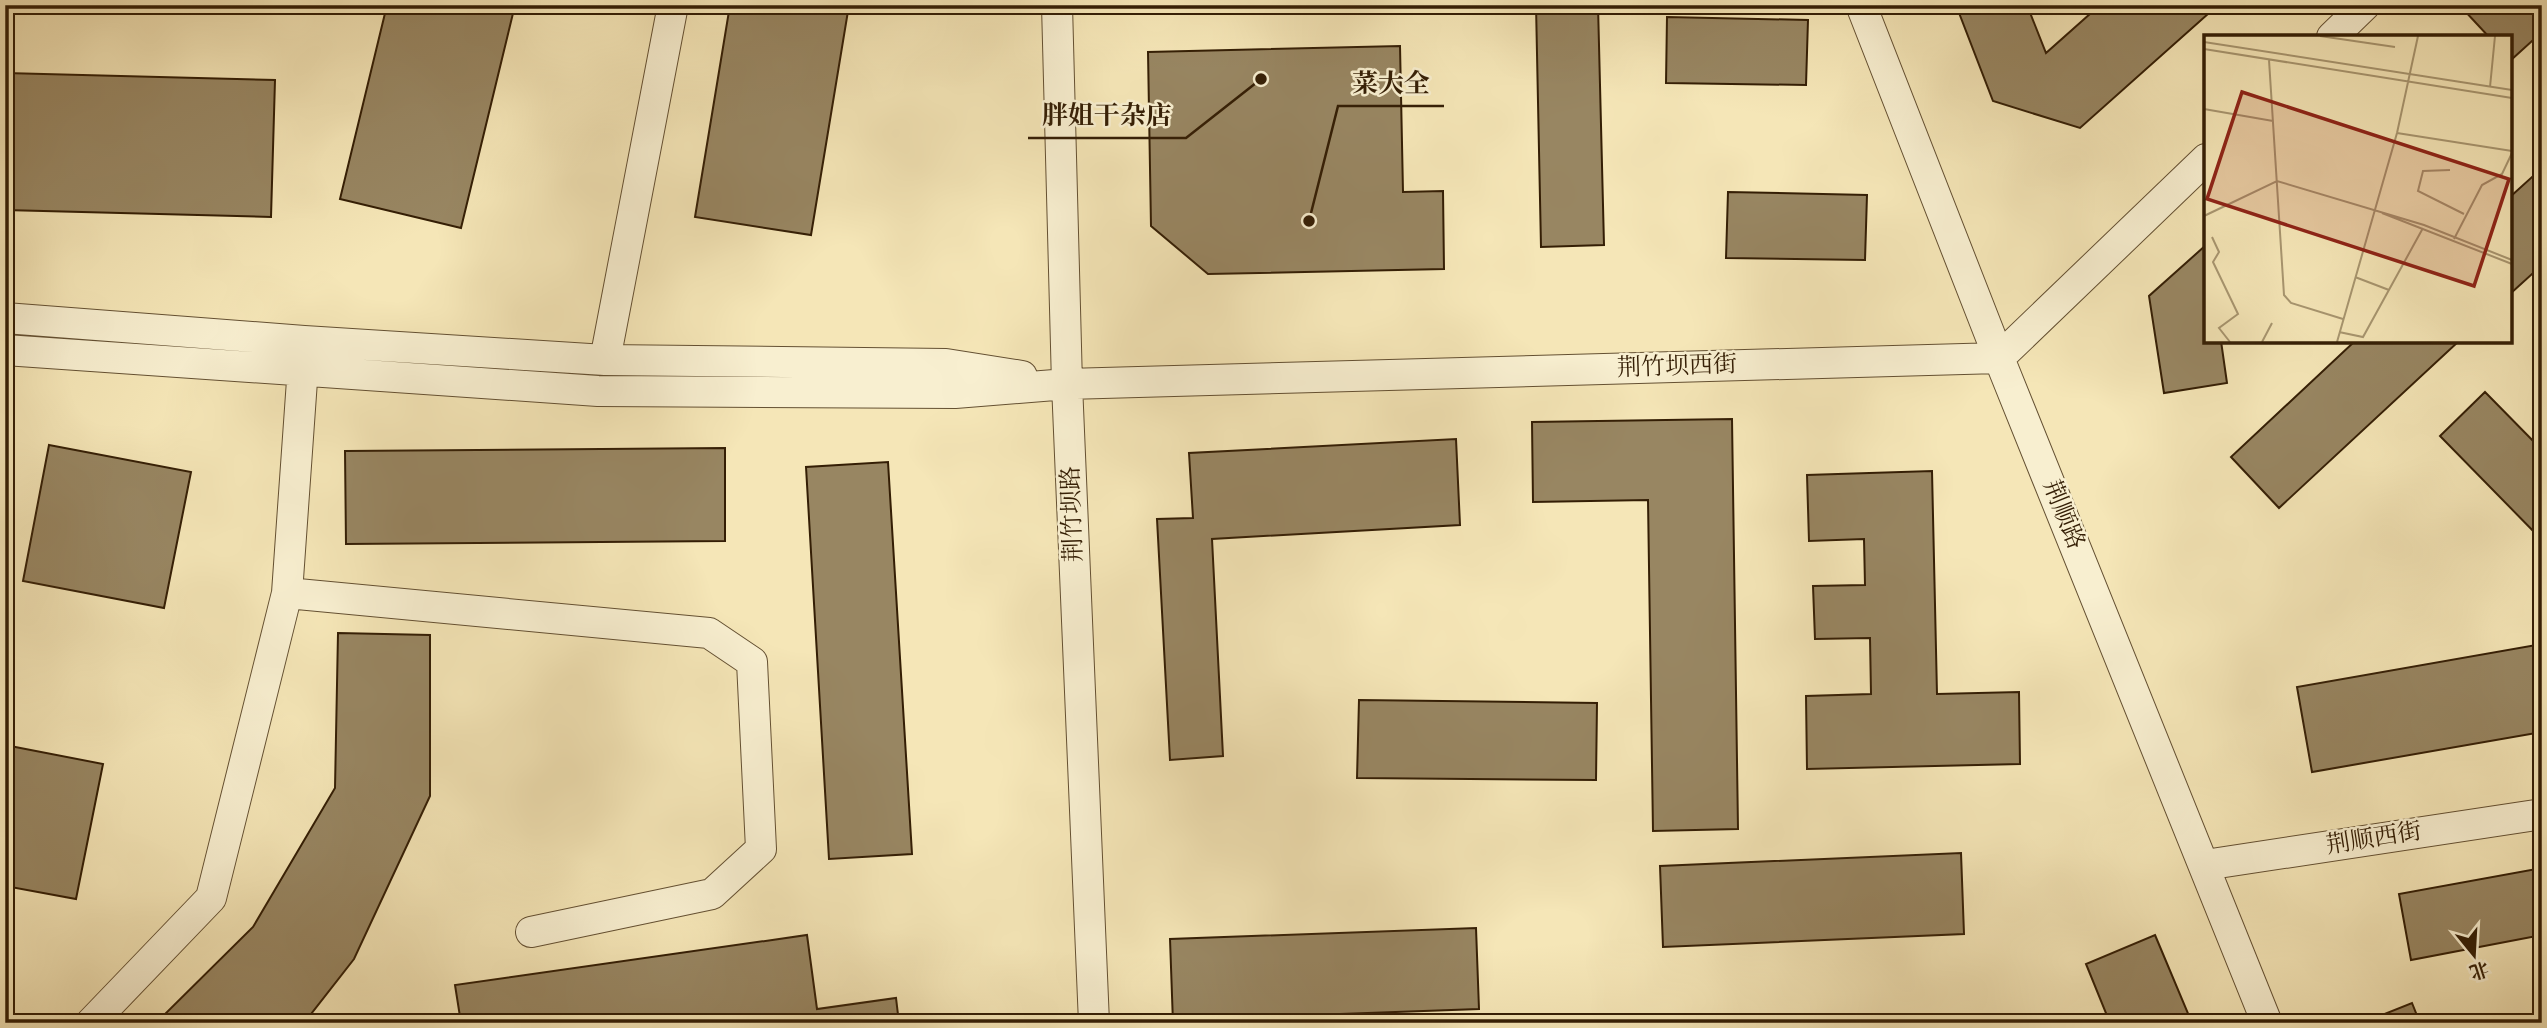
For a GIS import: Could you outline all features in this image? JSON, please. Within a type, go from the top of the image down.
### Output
[{"type":"street","points":[[605,360],[673,5]]},
{"type":"street","name":"荆竹坝路","points":[[1057,5],[1067,384],[1094,1023]]},
{"type":"street","name":"荆顺路","points":[[1861,5],[1999,358],[2267,1023]]},
{"type":"street","points":[[2334,35],[2365,5]]},
{"type":"street","points":[[1999,358],[2204,161]]},
{"type":"street","points":[[5,318],[598,391],[955,393],[1067,384]]},
{"type":"street","points":[[5,350],[946,364],[1067,384]]},
{"type":"street","points":[[91,1023],[211,898],[287,593],[304,356]]},
{"type":"street","name":"荆竹坝西街","points":[[1067,384],[1999,358]]},
{"type":"street","points":[[287,593],[709,634],[752,662],[761,849],[712,894],[531,933]]},
{"type":"street","name":"荆顺西街","points":[[2205,865],[2542,814]]},
{"type":"building","points":[[387,5],[515,5],[461,228],[340,199]]},
{"type":"building","points":[[730,5],[849,5],[811,235],[695,217]]},
{"type":"building","points":[[1536,5],[1598,5],[1604,245],[1541,247]]},
{"type":"building","points":[[1956,5],[2027,5],[2046,53],[2100,5],[2218,5],[2080,128],[1993,101]]},
{"type":"building","points":[[2467,5],[2542,5],[2542,32],[2512,59],[2512,35],[2487,35],[2463,9]]},
{"type":"building","points":[[1667,17],[1808,20],[1806,85],[1666,83]]},
{"type":"building","points":[[1400,46],[1403,192],[1443,191],[1444,269],[1208,274],[1151,226],[1148,52]]},
{"type":"building","points":[[5,73],[275,80],[271,217],[5,210]]},
{"type":"building","points":[[2542,168],[2542,265],[2512,292],[2512,195]]},
{"type":"building","points":[[1728,192],[1867,195],[1865,260],[1726,258]]},
{"type":"building","points":[[2204,247],[2204,343],[2221,343],[2227,383],[2164,393],[2149,296]]},
{"type":"building","points":[[2353,343],[2457,343],[2279,508],[2231,457]]},
{"type":"building","points":[[2485,392],[2542,450],[2542,540],[2440,436]]},
{"type":"building","points":[[1732,419],[1738,829],[1653,831],[1648,500],[1533,502],[1532,422]]},
{"type":"building","points":[[1456,439],[1460,525],[1212,539],[1223,756],[1170,760],[1157,519],[1193,518],[1189,453]]},
{"type":"building","points":[[49,445],[191,472],[164,608],[23,581]]},
{"type":"building","points":[[725,448],[725,541],[346,544],[345,451]]},
{"type":"building","points":[[888,462],[912,854],[829,859],[806,467]]},
{"type":"building","points":[[1932,471],[1937,694],[2019,692],[2020,764],[1807,769],[1806,696],[1871,694],[1870,638],[1815,639],[1813,586],[1865,585],[1864,539],[1809,541],[1807,475]]},
{"type":"building","points":[[338,633],[430,635],[430,796],[354,959],[304,1023],[156,1023],[253,927],[335,788]]},
{"type":"building","points":[[2542,644],[2542,732],[2312,772],[2297,687]]},
{"type":"building","points":[[1359,700],[1597,703],[1596,780],[1357,778]]},
{"type":"building","points":[[5,745],[103,764],[76,899],[5,886]]},
{"type":"building","points":[[1961,853],[1964,934],[1663,947],[1660,866]]},
{"type":"building","points":[[2542,868],[2542,935],[2411,960],[2399,894]]},
{"type":"building","points":[[1476,928],[1479,1009],[1253,1017],[1253,1023],[1173,1023],[1170,939]]},
{"type":"building","points":[[807,935],[817,1009],[896,998],[899,1023],[461,1023],[455,985]]},
{"type":"building","points":[[2155,935],[2192,1023],[2110,1023],[2086,964]]},
{"type":"building","points":[[2412,1003],[2420,1023],[2362,1023]]},
{"type":"place","name":"胖姐干杂店","points":[[1261,79]]},
{"type":"place","name":"菜大全","points":[[1309,221]]}]
